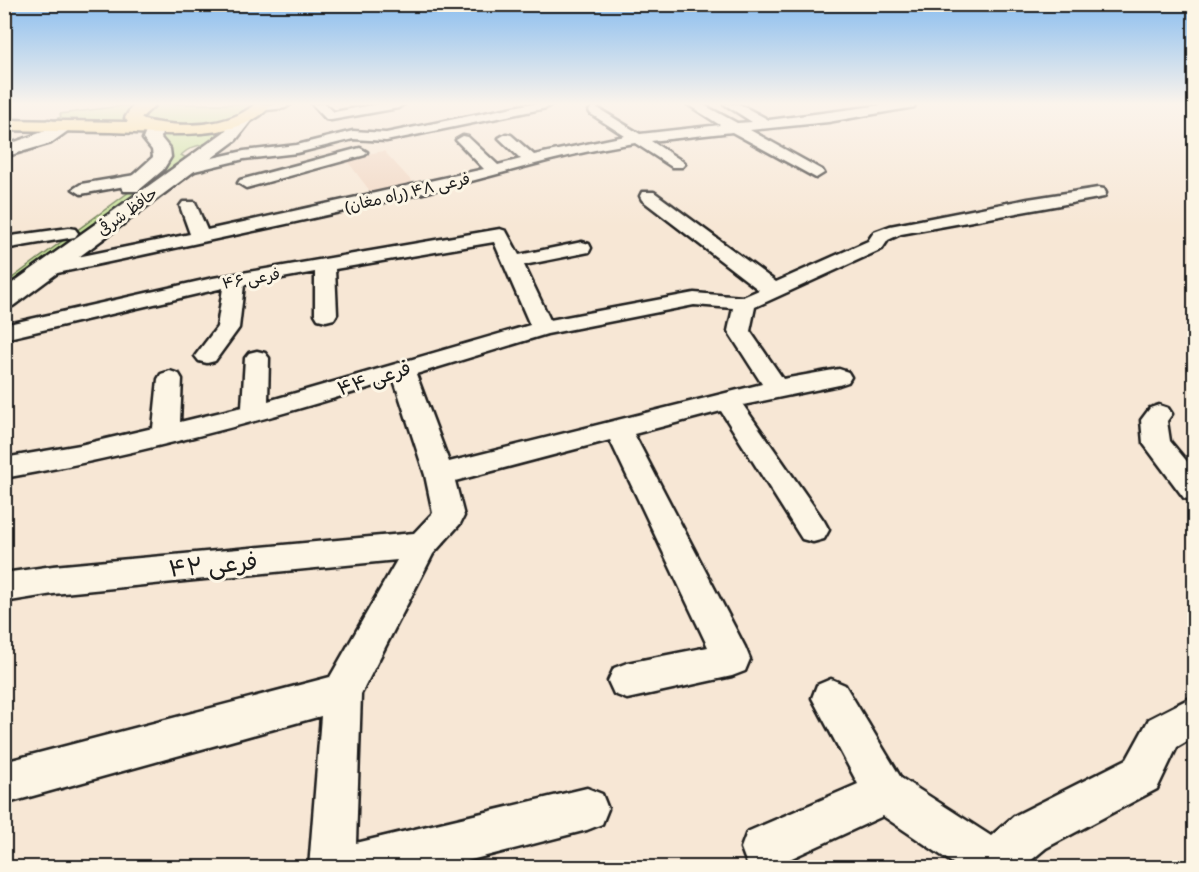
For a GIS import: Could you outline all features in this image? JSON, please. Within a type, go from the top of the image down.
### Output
[{"type":"main road","points":[[4,152],[27,145]]},
{"type":"main road","name":"حافظ شرقی","points":[[8,278],[156,166],[162,157],[161,149],[157,145]]},
{"type":"main road","name":"حافظ شرقی","points":[[4,301],[217,145]]},
{"type":"street","points":[[186,168],[244,155],[311,145]]},
{"type":"street","points":[[246,183],[351,153],[372,150],[383,145]]},
{"type":"street","points":[[468,145],[495,171]]},
{"type":"street","points":[[514,145],[532,161]]},
{"type":"street","name":"فرعی ۴۸ (راه مغان)","points":[[48,269],[495,171],[601,145]]},
{"type":"street","points":[[649,145],[677,164]]},
{"type":"street","points":[[763,145],[816,173]]},
{"type":"street","points":[[81,189],[141,179]]},
{"type":"street","points":[[777,388],[739,331],[745,304],[875,245],[881,236],[896,230],[1098,193]]},
{"type":"street","points":[[648,196],[774,291]]},
{"type":"street","points":[[189,206],[200,237]]},
{"type":"street","points":[[4,243],[69,233]]},
{"type":"street","name":"فرعی ۴۶","points":[[4,332],[234,281],[500,235],[512,262]]},
{"type":"street","points":[[543,328],[512,262],[582,248]]},
{"type":"street","points":[[325,265],[326,314]]},
{"type":"street","points":[[207,357],[228,328],[234,281]]},
{"type":"street","name":"فرعی ۴۴","points":[[4,468],[80,455],[255,413],[543,328],[694,300],[721,300],[745,304]]},
{"type":"street","points":[[255,413],[256,358]]},
{"type":"street","points":[[332,867],[342,692],[423,545],[449,516],[439,475],[403,370]]},
{"type":"street","points":[[439,475],[777,388],[839,377]]},
{"type":"street","points":[[166,435],[170,379]]},
{"type":"street","points":[[727,401],[813,530]]},
{"type":"street","points":[[1159,414],[1154,420],[1156,443],[1194,490]]},
{"type":"street","points":[[618,429],[732,659],[627,681]]},
{"type":"street","name":"فرعی ۴۲","points":[[4,588],[53,580],[423,545]]},
{"type":"street","points":[[4,783],[342,692]]},
{"type":"street","points":[[831,698],[886,793],[993,865],[1030,832],[1142,774],[1163,733],[1194,715]]},
{"type":"street","points":[[763,848],[886,793]]},
{"type":"street","points":[[348,867],[586,809]]},
{"type":"shaded area","points":[[384,151],[416,186],[373,195],[345,158]]},
{"type":"green space","points":[[165,145],[201,145],[181,155],[190,160],[5,295],[4,284],[163,167],[171,154]]}]
